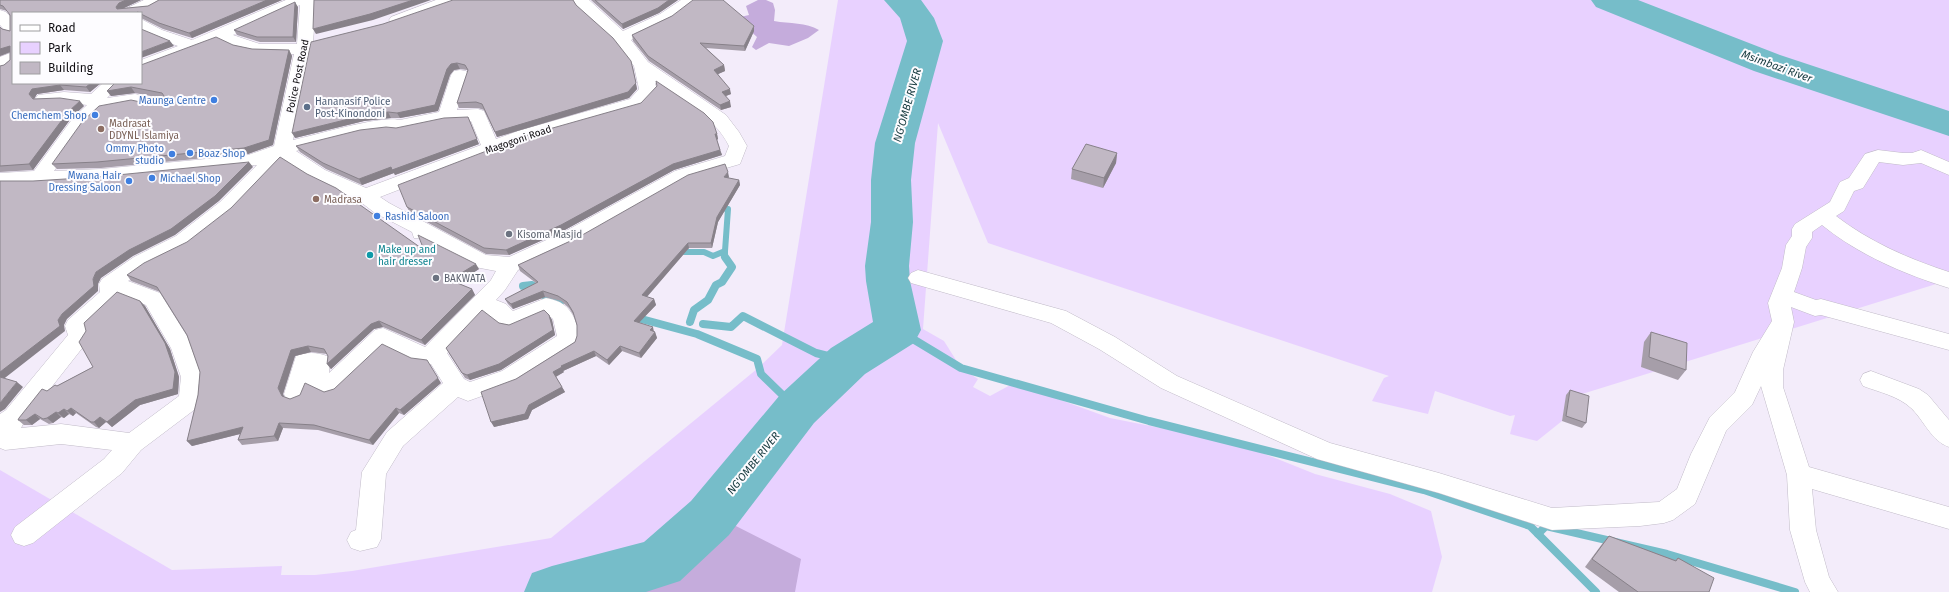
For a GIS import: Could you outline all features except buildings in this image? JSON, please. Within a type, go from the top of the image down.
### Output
[{"type":"street","points":[[124,10],[156,0]]},
{"type":"street","points":[[142,66],[220,35],[299,0]]},
{"type":"street","name":"Police Post Road","points":[[282,151],[310,43],[308,0]]},
{"type":"street","points":[[382,25],[451,0]]},
{"type":"street","name":"Magogoni Road","points":[[365,195],[524,135],[636,103],[648,90],[642,66],[622,39],[585,6],[581,0]]},
{"type":"street","points":[[622,39],[629,34],[666,17],[691,0]]},
{"type":"street","points":[[0,15],[12,30]]},
{"type":"street","points":[[142,25],[156,33],[185,42],[187,47]]},
{"type":"street","points":[[0,37],[12,31]]},
{"type":"street","points":[[220,35],[236,44],[264,50],[310,43]]},
{"type":"street","points":[[282,151],[318,174],[365,195],[382,208],[423,232],[482,262],[511,265],[571,237],[682,175],[733,160],[738,146],[732,132],[705,107],[674,89],[642,66]]},
{"type":"street","points":[[446,116],[460,75]]},
{"type":"street","points":[[38,179],[67,141],[79,122],[111,84]]},
{"type":"street","points":[[44,99],[64,97],[96,102],[135,99],[159,104]]},
{"type":"street","points":[[0,179],[38,179],[250,161],[293,146],[364,129],[394,124],[398,126],[446,116],[478,115],[488,141],[493,147]]},
{"type":"street","points":[[109,284],[141,262],[183,241],[228,207],[282,151]]},
{"type":"street","points":[[1825,592],[1818,582],[1803,530],[1799,475],[1772,386],[1772,370],[1778,338],[1783,322],[1778,303],[1792,268],[1796,245],[1802,238],[1802,229],[1837,206],[1847,187],[1856,183],[1872,158],[1878,156],[1914,159],[1921,156],[1949,168]]},
{"type":"street","points":[[1823,216],[1837,229],[1861,244],[1892,258],[1949,280]]},
{"type":"street","points":[[295,394],[304,362],[319,362],[317,381],[329,386],[383,336],[426,357],[435,352],[480,302],[498,285],[511,265]]},
{"type":"street","points":[[918,278],[1058,317],[1107,343],[1169,382],[1325,452],[1439,483],[1552,519],[1640,516],[1664,512],[1686,496],[1703,454],[1718,424],[1744,398],[1764,352],[1783,322]]},
{"type":"street","points":[[109,284],[112,294],[76,326],[79,336],[7,422],[5,440],[61,434],[133,443]]},
{"type":"street","points":[[24,535],[113,466],[133,443],[190,400],[192,377],[182,347],[153,299],[109,284]]},
{"type":"street","points":[[1782,296],[1815,308],[1821,307],[1949,342]]},
{"type":"street","points":[[435,352],[456,385],[468,392],[510,377],[568,340],[565,318],[553,307],[546,306],[511,321],[498,310],[480,302]]},
{"type":"street","points":[[1871,380],[1911,395],[1920,402],[1949,437]]},
{"type":"street","points":[[360,540],[368,539],[374,472],[395,439],[456,385]]},
{"type":"street","points":[[1799,475],[1949,518]]},
{"type":"green space","points":[[838,0],[1949,0],[1949,280],[1566,399],[1562,421],[1537,441],[1510,434],[1515,415],[1510,416],[1435,391],[1428,414],[1372,401],[1384,378],[1389,376],[988,243],[938,123],[923,329],[944,341],[961,368],[978,379],[973,387],[990,396],[1014,383],[1110,418],[1237,443],[1315,474],[1390,494],[1431,511],[1442,557],[1432,592],[0,592],[0,470],[172,570],[282,566],[281,575],[315,575],[352,571],[551,538],[757,369],[782,345]]},
{"type":"shaded area","points":[[758,0],[766,0],[773,3],[775,10],[774,21],[803,24],[819,30],[808,38],[789,46],[769,43],[756,50],[752,47],[757,37],[736,18],[749,15],[746,6]]},
{"type":"shaded area","points":[[728,522],[801,559],[795,592],[613,592],[666,566]]},
{"type":"waterway","name":"NG'OMBE RIVER","points":[[552,592],[660,563],[710,518],[797,409],[848,361],[898,330],[888,281],[887,266],[892,222],[891,180],[895,143],[925,41],[917,18],[911,8],[901,0]]},
{"type":"waterway","name":"Msimbazi River","points":[[1608,0],[1767,63],[1949,124]]},
{"type":"waterway","points":[[717,208],[728,209],[725,251]]},
{"type":"waterway","points":[[677,252],[704,252],[713,256],[725,251]]},
{"type":"waterway","points":[[725,251],[725,257]]},
{"type":"waterway","points":[[690,322],[694,310],[708,300],[716,285],[722,282],[732,267],[725,257]]},
{"type":"waterway","points":[[523,286],[532,285],[545,296],[556,302],[569,298]]},
{"type":"waterway","points":[[703,324],[731,327],[743,316],[816,353],[848,361]]},
{"type":"waterway","points":[[634,317],[697,334],[757,359],[761,374],[797,409]]},
{"type":"waterway","points":[[898,330],[961,368],[1149,421],[1424,490],[1530,526],[1538,534]]},
{"type":"waterway","points":[[1538,534],[1546,526],[1667,554],[1795,592]]},
{"type":"waterway","points":[[1538,534],[1596,592]]},
{"type":"waterway","points":[[598,592],[600,580]]},
{"type":"place","name":"Maunga Centre","points":[[214,100]]},
{"type":"place","name":"Hananasif Police Post-Kinondoni","points":[[307,107]]},
{"type":"place","name":"Chemchem Shop","points":[[95,115]]},
{"type":"place","name":"Madrasat DDYNL Islamiya","points":[[101,129]]},
{"type":"place","name":"Boaz Shop","points":[[190,153]]},
{"type":"place","name":"Ommy Photo studio","points":[[172,154]]},
{"type":"place","name":"Michael Shop","points":[[152,178]]},
{"type":"place","name":"Mwana Hair Dressing Saloon","points":[[129,181]]},
{"type":"place","name":"Madrasa","points":[[316,199]]},
{"type":"place","name":"Rashid Saloon","points":[[377,216]]},
{"type":"place","name":"Kisoma Masjid","points":[[509,234]]},
{"type":"place","name":"Make up and hair dresser","points":[[370,255]]},
{"type":"place","name":"BAKWATA","points":[[436,278]]}]
